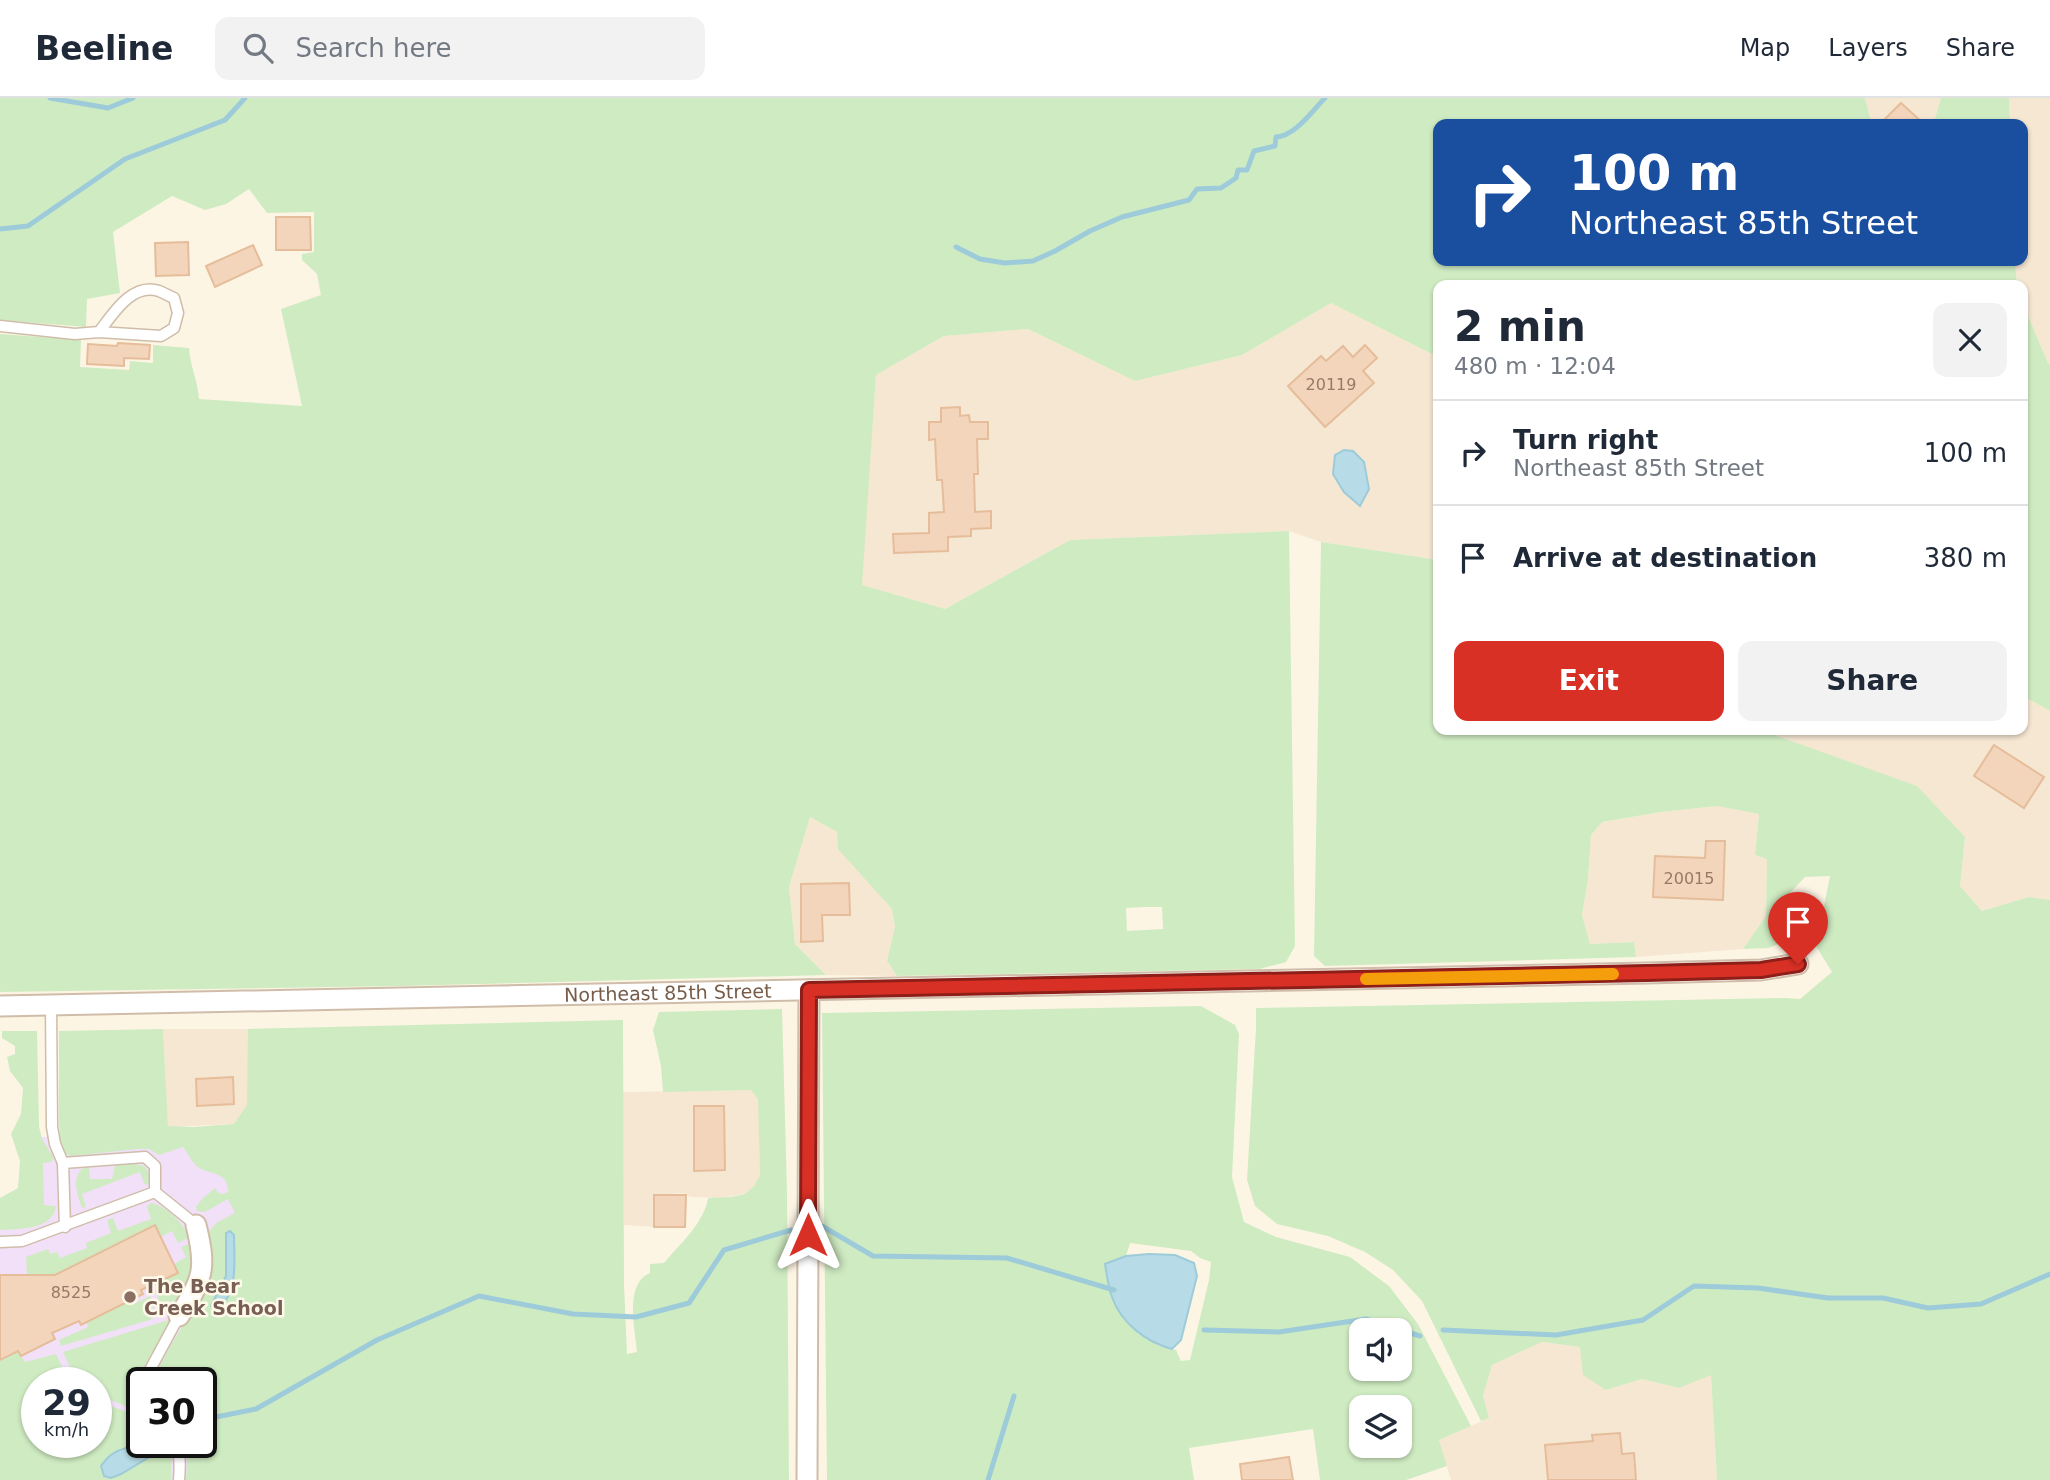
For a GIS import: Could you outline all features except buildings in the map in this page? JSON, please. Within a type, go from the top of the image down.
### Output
[{"type":"street","name":"Northeast 85th Street","points":[[0,1006],[1661,973],[1761,970],[1798,964]]},
{"type":"street","points":[[807,1480],[809,990]]},
{"type":"street","points":[[179,1316],[197,1288],[201,1273],[202,1250],[196,1225]]},
{"type":"lane","points":[[0,326],[75,334],[99,332],[162,337],[174,328],[178,313],[174,299],[156,290],[135,292],[121,304],[99,332]]},
{"type":"lane","points":[[51,1005],[52,1127],[63,1163],[65,1227]]},
{"type":"lane","points":[[63,1163],[145,1157],[155,1166],[155,1192]]},
{"type":"lane","points":[[155,1192],[196,1225]]},
{"type":"lane","points":[[0,1242],[22,1241],[155,1192]]},
{"type":"lane","points":[[151,1367],[179,1316]]},
{"type":"lane","points":[[179,1458],[179,1480]]},
{"type":"shaded area","points":[[1865,98],[1941,98],[1935,119],[1871,119]]},
{"type":"shaded area","points":[[2009,98],[2050,98],[2050,364],[2028,316],[2028,280],[2017,280],[2015,266],[2028,266],[2028,119],[2010,119]]},
{"type":"shaded area","points":[[1331,303],[1433,354],[1433,559],[1321,542],[1289,531],[1070,540],[945,609],[861,585],[876,375],[944,336],[1028,329],[1135,381],[1242,355]]},
{"type":"shaded area","points":[[2028,699],[2050,711],[2050,900],[2029,897],[1982,911],[1960,886],[1965,837],[1776,736],[2028,735]]},
{"type":"shaded area","points":[[1717,806],[1759,814],[1755,855],[1767,859],[1766,916],[1743,949],[1636,957],[1634,942],[1590,944],[1582,915],[1591,835],[1602,822]]},
{"type":"shaded area","points":[[810,817],[837,832],[839,849],[892,909],[895,926],[887,961],[897,976],[826,975],[795,944],[789,887]]},
{"type":"shaded area","points":[[163,1029],[248,1029],[248,1105],[234,1124],[168,1127]]},
{"type":"shaded area","points":[[751,1090],[759,1099],[760,1175],[754,1186],[745,1194],[721,1198],[690,1197],[684,1193],[655,1195],[654,1227],[624,1225],[623,1092]]},
{"type":"shaded area","name":"The Bear Creek School","points":[[26,1137],[260,1137],[259,1480],[0,1480],[0,1211],[27,1210]]},
{"type":"shaded area","points":[[1542,1342],[1580,1347],[1606,1390],[1642,1379],[1679,1388],[1711,1374],[1717,1480],[1451,1480],[1439,1440],[1489,1418],[1483,1396],[1492,1365]]},
{"type":"green space","points":[[0,98],[1865,98],[1871,119],[1433,119],[1433,266],[2015,266],[2017,280],[1433,280],[1433,354],[1331,303],[1242,355],[1135,381],[1028,329],[944,336],[876,375],[862,585],[945,609],[1070,540],[1289,531],[1295,946],[1286,962],[1259,969],[897,976],[887,961],[895,926],[892,909],[838,849],[837,832],[810,817],[789,887],[795,944],[826,975],[399,986],[0,992],[0,334],[81,340],[80,367],[129,370],[130,361],[153,363],[153,345],[189,348],[199,399],[302,406],[281,309],[321,295],[317,274],[302,260],[302,254],[314,252],[314,212],[267,213],[249,189],[226,204],[205,210],[172,196],[113,232],[120,293],[87,299],[86,327],[0,320]],"holes":[[[1162,907],[1163,929],[1127,931],[1126,908]]]},
{"type":"green space","points":[[1941,98],[2009,98],[2010,119],[1935,119]]},
{"type":"green space","points":[[2028,316],[2050,364],[2050,711],[2028,699]]},
{"type":"green space","points":[[1321,542],[1433,559],[1433,735],[1776,735],[1917,786],[1965,837],[1960,886],[1982,911],[2029,897],[2050,900],[2050,1480],[1717,1480],[1711,1375],[1679,1388],[1642,1379],[1606,1390],[1583,1375],[1580,1347],[1542,1342],[1492,1365],[1483,1396],[1489,1418],[1481,1421],[1422,1301],[1393,1270],[1365,1252],[1328,1236],[1277,1224],[1255,1206],[1247,1180],[1256,1008],[1800,999],[1832,972],[1816,946],[1830,876],[1805,877],[1791,892],[1793,937],[1769,948],[1743,949],[1766,916],[1767,859],[1755,855],[1759,814],[1717,806],[1602,822],[1591,835],[1582,915],[1590,944],[1634,942],[1636,957],[1325,966],[1314,956]]},
{"type":"green space","points":[[1201,1006],[1235,1025],[1239,1034],[1232,1177],[1244,1222],[1276,1237],[1350,1257],[1389,1286],[1418,1324],[1471,1426],[1439,1440],[1447,1466],[1406,1480],[1320,1480],[1313,1429],[1189,1448],[1194,1480],[827,1480],[822,1013]],"holes":[[[1130,1243],[1191,1251],[1211,1262],[1190,1360],[1181,1361],[1176,1350],[1159,1346],[1138,1333],[1105,1265],[1126,1256]]]},
{"type":"green space","points":[[782,1009],[787,1191],[789,1480],[186,1480],[188,1458],[217,1458],[217,1367],[159,1367],[207,1287],[211,1263],[208,1233],[216,1223],[235,1213],[228,1199],[205,1212],[197,1211],[196,1207],[202,1199],[215,1188],[218,1193],[228,1192],[227,1185],[222,1177],[196,1165],[183,1147],[159,1155],[149,1149],[138,1149],[70,1156],[61,1150],[59,1031],[163,1029],[168,1126],[193,1127],[234,1124],[247,1105],[248,1029],[623,1020],[624,1284],[627,1354],[637,1352],[633,1320],[634,1297],[642,1279],[650,1273],[650,1264],[664,1263],[684,1241],[697,1225],[708,1198],[745,1194],[754,1186],[760,1175],[758,1099],[751,1090],[663,1092],[661,1066],[653,1030],[659,1012]]},
{"type":"green space","points":[[2,1031],[37,1031],[39,1126],[42,1139],[54,1158],[51,1162],[43,1163],[44,1205],[56,1206],[54,1214],[42,1224],[0,1230],[0,1198],[18,1188],[20,1161],[11,1134],[21,1114],[23,1088],[10,1071],[7,1057],[15,1054],[15,1046],[2,1038]]},
{"type":"green space","points":[[115,1165],[144,1166],[149,1173],[150,1182],[147,1185],[140,1172],[82,1194],[86,1207],[82,1208],[76,1185],[81,1170],[86,1166],[89,1168],[90,1179],[112,1179]]},
{"type":"green space","points":[[151,1203],[174,1216],[190,1237],[178,1243],[172,1231],[161,1237],[155,1226],[46,1280],[44,1275],[27,1275],[26,1257],[48,1249],[50,1254],[57,1252],[60,1258],[87,1248],[86,1243],[111,1233],[107,1220],[113,1218],[118,1231],[151,1219],[147,1207]]},
{"type":"green space","points":[[192,1243],[194,1271],[179,1299],[161,1305],[155,1291],[162,1287],[160,1282],[178,1273],[174,1264],[186,1257],[181,1247]]},
{"type":"green space","points":[[150,1296],[155,1307],[149,1309],[153,1319],[61,1346],[59,1340],[88,1327],[87,1322],[131,1300],[134,1304]]},
{"type":"green space","points":[[172,1319],[144,1367],[126,1367],[126,1406],[112,1401],[112,1367],[70,1367],[63,1352]]},
{"type":"green space","points":[[18,1351],[25,1362],[56,1354],[62,1367],[21,1367],[21,1458],[112,1458],[112,1406],[126,1412],[126,1458],[172,1458],[171,1480],[0,1480],[0,1360]]},
{"type":"water","points":[[1344,450],[1353,451],[1364,462],[1369,489],[1360,506],[1344,492],[1333,474],[1335,455]]},
{"type":"water","points":[[230,1231],[234,1235],[234,1275],[229,1294],[218,1309],[211,1306],[226,1276],[226,1233]]},
{"type":"water","points":[[1175,1255],[1194,1263],[1197,1276],[1181,1340],[1172,1349],[1153,1342],[1128,1323],[1116,1306],[1109,1289],[1105,1264],[1126,1256]]},
{"type":"water","points":[[126,1448],[126,1458],[148,1458],[121,1474],[111,1478],[104,1476],[101,1466]]},
{"type":"waterway","points":[[50,98],[108,108],[133,98]]},
{"type":"waterway","points":[[0,229],[28,226],[125,159],[225,120],[245,98]]},
{"type":"waterway","points":[[956,247],[980,259],[1005,263],[1033,261],[1122,217],[1189,200],[1197,189],[1221,188],[1236,178],[1238,170],[1247,170],[1254,151],[1275,146],[1276,137],[1296,128],[1325,98]]},
{"type":"waterway","points":[[822,1226],[873,1256],[1007,1258],[1114,1290]]},
{"type":"waterway","points":[[217,1417],[256,1409],[377,1340],[479,1296],[573,1314],[636,1317],[689,1303],[724,1250],[791,1230]]},
{"type":"waterway","points":[[1443,1330],[1556,1335],[1643,1320],[1694,1286],[1758,1288],[1828,1298],[1883,1298],[1928,1308],[1981,1304],[2050,1274]]},
{"type":"waterway","points":[[1204,1330],[1279,1332],[1366,1319],[1420,1336]]},
{"type":"waterway","points":[[988,1480],[1014,1396]]},
{"type":"slow traffic","points":[[1366,979],[1613,974]]},
{"type":"place","name":"The Bear Creek School","points":[[130,1297]]},
{"type":"route","points":[[808,1235],[809,990],[1647,973],[1761,970],[1798,964]]}]
